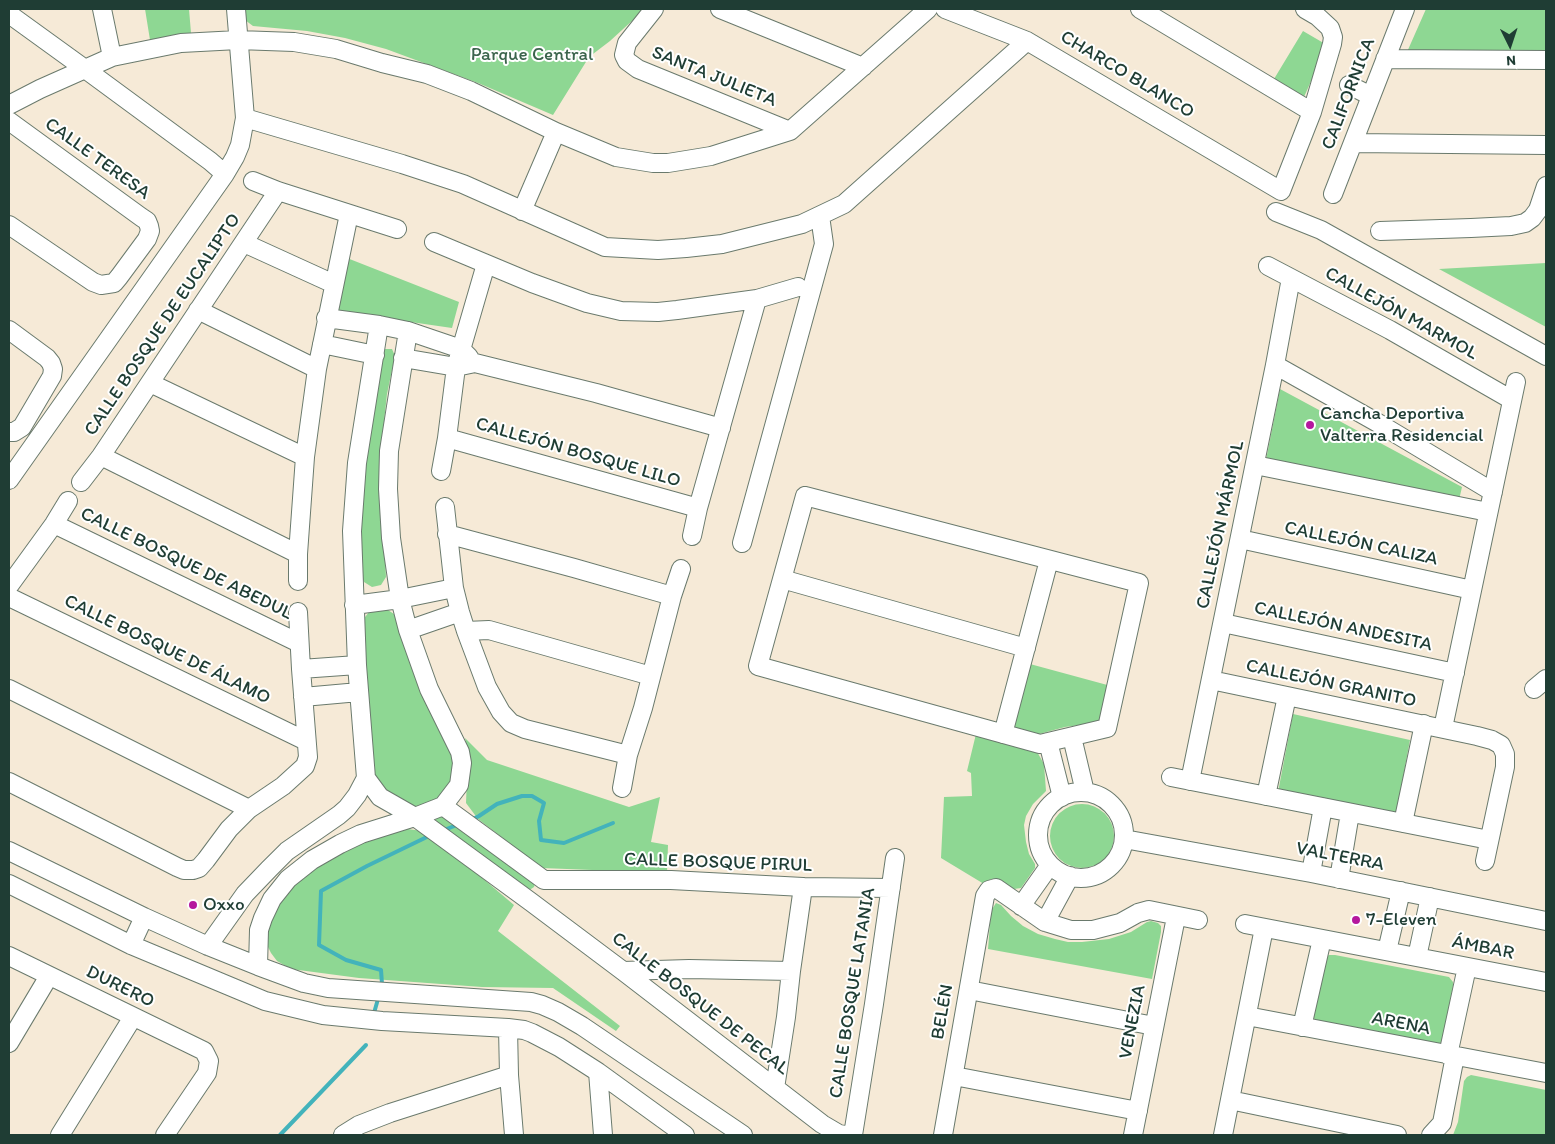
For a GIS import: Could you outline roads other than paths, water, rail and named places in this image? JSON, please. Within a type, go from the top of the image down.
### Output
[{"type":"street","points":[[102,9],[112,57]]},
{"type":"street","points":[[9,480],[225,174],[240,145],[245,118],[236,9]]},
{"type":"street","name":"SANTA JULIETA","points":[[654,9],[627,43],[624,55],[626,61],[638,69],[790,131]]},
{"type":"street","points":[[720,9],[863,67]]},
{"type":"street","points":[[9,105],[112,57],[181,43],[238,40],[294,42],[336,49],[427,74],[471,91],[556,132],[616,157],[653,163],[668,163],[711,156],[790,131],[928,9]]},
{"type":"street","name":"CHARCO BLANCO","points":[[945,9],[1027,41],[1281,191],[1312,112]]},
{"type":"street","points":[[1140,9],[1312,112],[1333,37],[1330,28],[1305,9]]},
{"type":"street","name":"CALIFORNICA","points":[[1332,194],[1406,9]]},
{"type":"street","points":[[9,14],[210,161],[225,174]]},
{"type":"street","points":[[245,118],[402,164],[462,184],[605,247],[658,250],[722,244],[802,224],[844,204],[1027,41]]},
{"type":"street","points":[[1385,59],[1546,60]]},
{"type":"street","points":[[1349,86],[1371,96]]},
{"type":"street","name":"CALLE TERESA","points":[[9,121],[141,217],[147,222],[150,231],[147,239],[114,283],[101,285],[93,282],[9,224]]},
{"type":"street","points":[[522,211],[556,132]]},
{"type":"street","points":[[1354,143],[1546,146]]},
{"type":"street","points":[[253,181],[278,191],[397,229]]},
{"type":"street","points":[[1380,231],[1479,228],[1525,223],[1538,210],[1546,186]]},
{"type":"street","name":"CALLE BOSQUE DE EUCALIPTO","points":[[82,482],[278,191]]},
{"type":"street","points":[[1276,212],[1321,230],[1546,356]]},
{"type":"street","points":[[298,581],[298,554],[305,457],[316,369],[349,214]]},
{"type":"street","points":[[742,543],[824,244],[820,216]]},
{"type":"street","points":[[434,242],[587,303],[622,311],[658,312],[757,298],[798,287]]},
{"type":"street","points":[[244,243],[334,284]]},
{"type":"street","points":[[441,471],[456,367],[486,264]]},
{"type":"street","name":"CALLEJÓN MARMOL","points":[[1268,266],[1390,330],[1512,400]]},
{"type":"street","name":"CALLEJÓN MÁRMOL","points":[[1190,781],[1255,465],[1291,278]]},
{"type":"street","points":[[692,536],[698,508],[757,298]]},
{"type":"street","points":[[198,310],[316,369]]},
{"type":"street","points":[[326,318],[408,331],[461,348],[475,363]]},
{"type":"street","points":[[379,325],[356,463],[352,531],[357,664],[366,778],[380,798],[415,817],[531,902],[544,880],[443,806]]},
{"type":"street","points":[[9,330],[47,358],[53,369],[52,376],[22,426],[14,432],[9,432]]},
{"type":"street","points":[[258,966],[259,930],[263,918],[272,899],[288,879],[312,860],[361,834],[443,806],[459,785],[462,763],[460,752],[429,689],[408,630],[400,599],[391,538],[388,489],[389,451],[408,331]]},
{"type":"street","points":[[322,344],[375,354]]},
{"type":"street","points":[[403,358],[456,367],[475,363],[596,393],[721,428]]},
{"type":"street","points":[[1275,365],[1378,423],[1493,492]]},
{"type":"street","points":[[1485,861],[1505,767],[1505,754],[1502,745],[1492,740],[1443,728],[1516,382]]},
{"type":"street","points":[[150,383],[305,457]]},
{"type":"street","name":"CALLEJÓN BOSQUE LILO","points":[[447,438],[698,508]]},
{"type":"street","points":[[101,456],[298,554]]},
{"type":"street","points":[[1255,465],[1488,512]]},
{"type":"street","points":[[805,496],[1139,583],[1107,728],[1040,744],[758,666],[782,579],[805,496]]},
{"type":"street","points":[[9,586],[54,524],[68,501]]},
{"type":"street","points":[[444,507],[454,588],[460,612],[486,687],[501,712],[511,723],[525,729],[628,755]]},
{"type":"street","name":"CALLE BOSQUE DE ABEDUL","points":[[54,524],[299,643]]},
{"type":"street","points":[[447,534],[672,596]]},
{"type":"street","name":"CALLEJÓN CALIZA","points":[[1240,539],[1472,590]]},
{"type":"street","points":[[1003,734],[1049,560]]},
{"type":"street","points":[[622,788],[628,755],[681,569]]},
{"type":"street","points":[[782,579],[1026,648]]},
{"type":"street","points":[[354,605],[400,599],[454,588]]},
{"type":"street","name":"CALLE BOSQUE DE ÁLAMO","points":[[9,597],[306,741]]},
{"type":"street","points":[[9,782],[184,870],[199,868],[229,829],[249,809],[283,786],[305,766],[308,757],[298,612]]},
{"type":"street","points":[[408,630],[460,612]]},
{"type":"street","name":"CALLEJÓN ANDESITA","points":[[1223,623],[1455,673]]},
{"type":"street","points":[[466,631],[489,630],[652,676]]},
{"type":"street","points":[[301,669],[357,664]]},
{"type":"street","name":"CALLEJÓN GRANITO","points":[[1211,680],[1443,728]]},
{"type":"street","points":[[9,689],[249,809]]},
{"type":"street","points":[[303,697],[359,692]]},
{"type":"street","points":[[1266,796],[1286,696]]},
{"type":"street","points":[[1403,823],[1424,724]]},
{"type":"street","points":[[1072,737],[1085,792]]},
{"type":"street","points":[[1048,742],[1062,797]]},
{"type":"street","points":[[1171,777],[1490,840]]},
{"type":"street","points":[[208,946],[245,894],[268,869],[287,851],[347,808],[366,778]]},
{"type":"street","points":[[1085,792],[1100,796],[1117,811],[1123,824],[1124,840],[1116,860],[1105,870],[1084,878],[1059,872],[1050,865],[1042,853],[1038,831],[1039,824],[1051,804],[1070,793],[1085,792]]},
{"type":"street","points":[[1311,873],[1323,807]]},
{"type":"street","points":[[1340,879],[1350,813]]},
{"type":"street","name":"VALTERRA","points":[[1124,840],[1311,873],[1546,921]]},
{"type":"street","points":[[9,851],[208,946],[304,982],[328,988],[531,1002],[542,1005],[582,1026],[743,1135]]},
{"type":"street","name":"CALLE BOSQUE LATANIA","points":[[853,1135],[895,858]]},
{"type":"street","points":[[1050,865],[1021,906],[1045,922],[1070,930],[1093,930],[1120,923],[1138,913],[1149,910],[1198,920]]},
{"type":"street","points":[[1045,922],[1070,876]]},
{"type":"street","name":"CALLE BOSQUE PIRUL","points":[[544,880],[671,880],[803,887],[891,888]]},
{"type":"street","points":[[9,884],[132,945],[265,1001],[323,1015],[382,1021],[508,1028],[532,1033],[559,1047],[598,1072],[685,1135]]},
{"type":"street","points":[[775,1088],[803,887]]},
{"type":"street","name":"BELÉN","points":[[944,1135],[985,896],[989,890],[996,888],[1021,906]]},
{"type":"street","points":[[1387,951],[1401,892]]},
{"type":"street","points":[[1417,957],[1430,897]]},
{"type":"street","name":"CALLE BOSQUE DE PECAL","points":[[531,902],[623,970],[822,1124],[839,1134],[845,1135]]},
{"type":"street","points":[[132,945],[144,916]]},
{"type":"street","name":"VENEZIA","points":[[1133,1135],[1176,917]]},
{"type":"street","name":"ÁMBAR","points":[[1245,924],[1546,982]]},
{"type":"street","points":[[1223,1135],[1264,928]]},
{"type":"street","points":[[1302,1026],[1322,939]]},
{"type":"street","name":"DURERO","points":[[9,956],[204,1051],[209,1061],[206,1073],[165,1135]]},
{"type":"street","points":[[1431,1135],[1442,1123],[1467,967]]},
{"type":"street","points":[[623,970],[791,971]]},
{"type":"street","points":[[9,1044],[49,976]]},
{"type":"street","points":[[323,1015],[328,988]]},
{"type":"street","points":[[969,990],[1154,1026]]},
{"type":"street","name":"ARENA","points":[[1247,1016],[1546,1073]]},
{"type":"street","points":[[60,1135],[133,1017]]},
{"type":"street","points":[[508,1028],[509,1075],[514,1135]]},
{"type":"street","points":[[598,1072],[603,1135]]},
{"type":"street","points":[[343,1135],[359,1125],[390,1113],[509,1075]]},
{"type":"street","points":[[954,1076],[1138,1111]]},
{"type":"street","points":[[1230,1100],[1397,1135]]},
{"type":"waterway","points":[[473,819],[497,804],[522,796],[532,796],[544,803],[539,821],[541,840],[564,843],[613,823]]},
{"type":"waterway","points":[[444,830],[457,825]]},
{"type":"waterway","points":[[382,984],[381,970],[346,960],[319,945],[321,891],[431,835]]},
{"type":"waterway","points":[[374,1013],[378,999]]},
{"type":"waterway","points":[[280,1135],[366,1045]]},
{"type":"place","name":"Cancha Deportiva Valterra Residencial","points":[[1310,425]]},
{"type":"place","name":"Oxxo","points":[[193,905]]},
{"type":"place","name":"7-Eleven","points":[[1356,920]]},
{"type":"park label","name":"Parque Central","points":[[532,55]]}]
